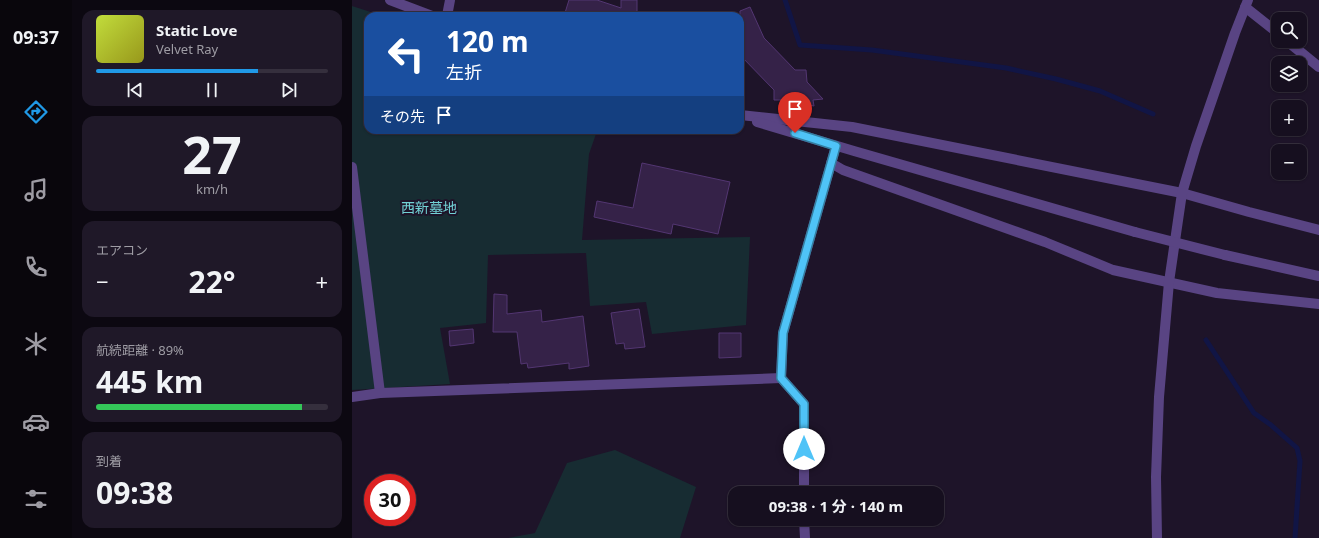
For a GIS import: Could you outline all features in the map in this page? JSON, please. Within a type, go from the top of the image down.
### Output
[{"type":"street","points":[[390,0],[422,12]]},
{"type":"street","points":[[448,12],[450,0]]},
{"type":"street","points":[[1157,538],[1156,477],[1159,397],[1169,282],[1182,193],[1196,146],[1235,33],[1247,3],[1271,26]]},
{"type":"street","points":[[1296,48],[1319,67]]},
{"type":"street","points":[[744,116],[852,127],[1182,193],[1319,230]]},
{"type":"street","points":[[744,117],[836,146],[1135,232],[1225,255],[1319,276]]},
{"type":"street","points":[[804,486],[804,404],[781,378],[783,333],[836,146]]},
{"type":"street","points":[[831,163],[843,170],[1046,242],[1113,270],[1217,293],[1319,304]]},
{"type":"street","points":[[352,167],[380,394]]},
{"type":"street","points":[[352,396],[781,378]]},
{"type":"street","points":[[804,526],[805,538]]},
{"type":"green space","name":"西新墓地","points":[[352,6],[371,12],[364,12],[364,134],[596,134],[589,154],[582,240],[750,237],[746,325],[652,334],[646,302],[590,306],[586,253],[488,255],[486,323],[440,328],[450,384],[352,390]]},
{"type":"green space","points":[[615,450],[696,487],[680,538],[508,538],[535,533],[567,463]]},
{"type":"building","points":[[569,0],[597,0],[621,8],[621,0],[637,0],[637,12],[565,12]]},
{"type":"building","points":[[750,7],[764,38],[795,70],[806,70],[807,82],[823,99],[813,100],[814,106],[784,100],[774,100],[774,90],[744,59],[744,12],[740,11]]},
{"type":"building","points":[[642,163],[730,182],[718,234],[673,224],[671,234],[594,217],[597,201],[633,208]]},
{"type":"building","points":[[494,294],[507,295],[507,314],[541,310],[542,322],[583,316],[589,366],[569,369],[569,363],[528,368],[527,363],[521,364],[517,332],[493,332]]},
{"type":"building","points":[[639,309],[645,347],[625,349],[624,343],[616,344],[611,313]]},
{"type":"building","points":[[473,329],[474,343],[450,346],[449,331]]},
{"type":"building","points":[[719,333],[741,333],[741,357],[719,358]]},
{"type":"waterway","points":[[785,0],[800,45],[872,50],[1006,68],[1100,91],[1153,114]]},
{"type":"waterway","points":[[1206,340],[1254,413],[1271,425],[1297,448],[1300,461],[1295,538]]},
{"type":"route","points":[[795,133],[836,146],[783,333],[781,378],[804,404],[804,449]]}]
